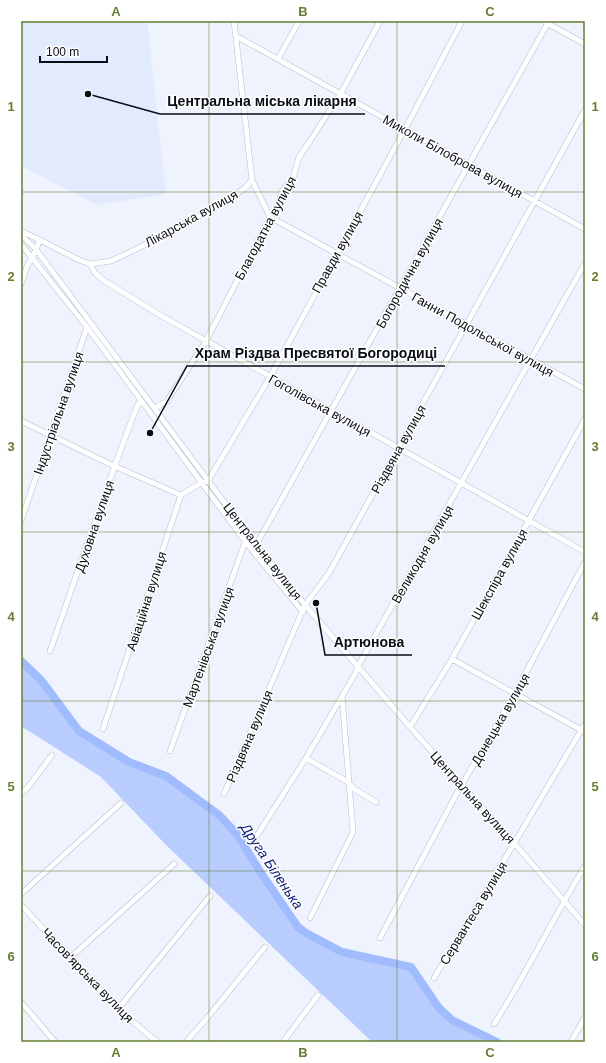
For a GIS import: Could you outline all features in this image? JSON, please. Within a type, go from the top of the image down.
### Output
[{"type":"street","name":"Лікарська вулиця","points":[[90,264],[111,261],[154,241],[223,203],[245,188],[252,180],[234,21]]},
{"type":"street","points":[[278,59],[299,21]]},
{"type":"street","name":"Благодатна вулиця","points":[[155,408],[168,402],[206,341],[270,217],[277,208],[282,191],[293,178],[299,157],[341,94],[380,21]]},
{"type":"street","name":"Правди вулиця","points":[[208,481],[270,376],[462,21]]},
{"type":"street","points":[[546,22],[585,44]]},
{"type":"street","name":"Богородична вулиця","points":[[256,545],[330,410],[401,288],[546,22]]},
{"type":"street","name":"Миколи Білоброва вулиця","points":[[236,36],[585,229]]},
{"type":"street","name":"Різдвяна вулиця","points":[[224,794],[305,605],[329,573],[585,110]]},
{"type":"street","points":[[252,180],[270,217]]},
{"type":"street","name":"Ганни Подольської вулиця","points":[[270,217],[585,390]]},
{"type":"street","name":"Гоголівська вулиця","points":[[21,231],[90,264],[95,273],[103,280],[160,316],[585,552]]},
{"type":"street","name":"Центральна вулиця","points":[[21,235],[35,248],[256,545],[305,605],[410,727],[585,925]]},
{"type":"street","points":[[21,284],[27,266],[40,240]]},
{"type":"street","name":"Центральна вулиця","points":[[21,244],[87,328],[247,544],[303,612]]},
{"type":"street","name":"Великодня вулиця","points":[[253,842],[306,758],[342,696],[585,262]]},
{"type":"street","name":"Індустріальна вулиця","points":[[21,521],[49,435],[87,328]]},
{"type":"street","name":"Духовна вулиця","points":[[50,651],[114,466],[138,404],[142,402]]},
{"type":"street","name":"Шекспіра вулиця","points":[[410,727],[452,659],[585,419]]},
{"type":"street","points":[[21,421],[114,466],[182,495],[201,483],[208,481]]},
{"type":"street","name":"Авіаційна вулиця","points":[[103,729],[182,495]]},
{"type":"street","name":"Мартенівська вулиця","points":[[170,751],[244,545],[247,544]]},
{"type":"street","name":"Донецька вулиця","points":[[380,938],[462,786],[515,693],[585,562]]},
{"type":"street","points":[[452,659],[583,731]]},
{"type":"street","points":[[310,918],[353,832],[342,696]]},
{"type":"street","name":"Сервантеса вулиця","points":[[434,978],[509,850],[583,731],[585,724]]},
{"type":"street","points":[[21,794],[29,786],[52,755]]},
{"type":"street","points":[[306,758],[348,782],[354,789],[376,802]]},
{"type":"street","points":[[21,894],[122,803]]},
{"type":"street","points":[[70,958],[174,864]]},
{"type":"street","points":[[494,1024],[507,1004],[564,900],[585,866]]},
{"type":"street","points":[[118,1009],[210,896]]},
{"type":"street","name":"Часов'ярська вулиця","points":[[21,905],[118,1009],[157,1042]]},
{"type":"street","points":[[186,1042],[265,947]]},
{"type":"street","points":[[283,1042],[318,995]]},
{"type":"street","points":[[21,1002],[55,1042]]},
{"type":"street","points":[[571,1042],[585,1017]]},
{"type":"shaded area","points":[[21,21],[147,21],[166,194],[97,205],[21,166]]},
{"type":"shaded area","points":[[21,661],[41,680],[79,731],[129,762],[166,776],[219,815],[237,834],[261,873],[298,927],[306,933],[342,952],[411,967],[439,1008],[452,1020],[497,1042],[372,1042],[167,846],[101,777],[21,727]]},
{"type":"waterway","name":"Друга Біленька","points":[[21,661],[41,680],[79,731],[129,762],[166,776],[219,815],[237,834],[261,873],[298,927],[306,933],[342,952],[411,967],[439,1008],[452,1020],[497,1042]]},
{"type":"place","name":"Центральна міська лікарня","points":[[88,94]]},
{"type":"place","name":"Храм Різдва Пресвятої Богородиці","points":[[150,433]]},
{"type":"place","name":"Артюнова","points":[[316,603]]}]
